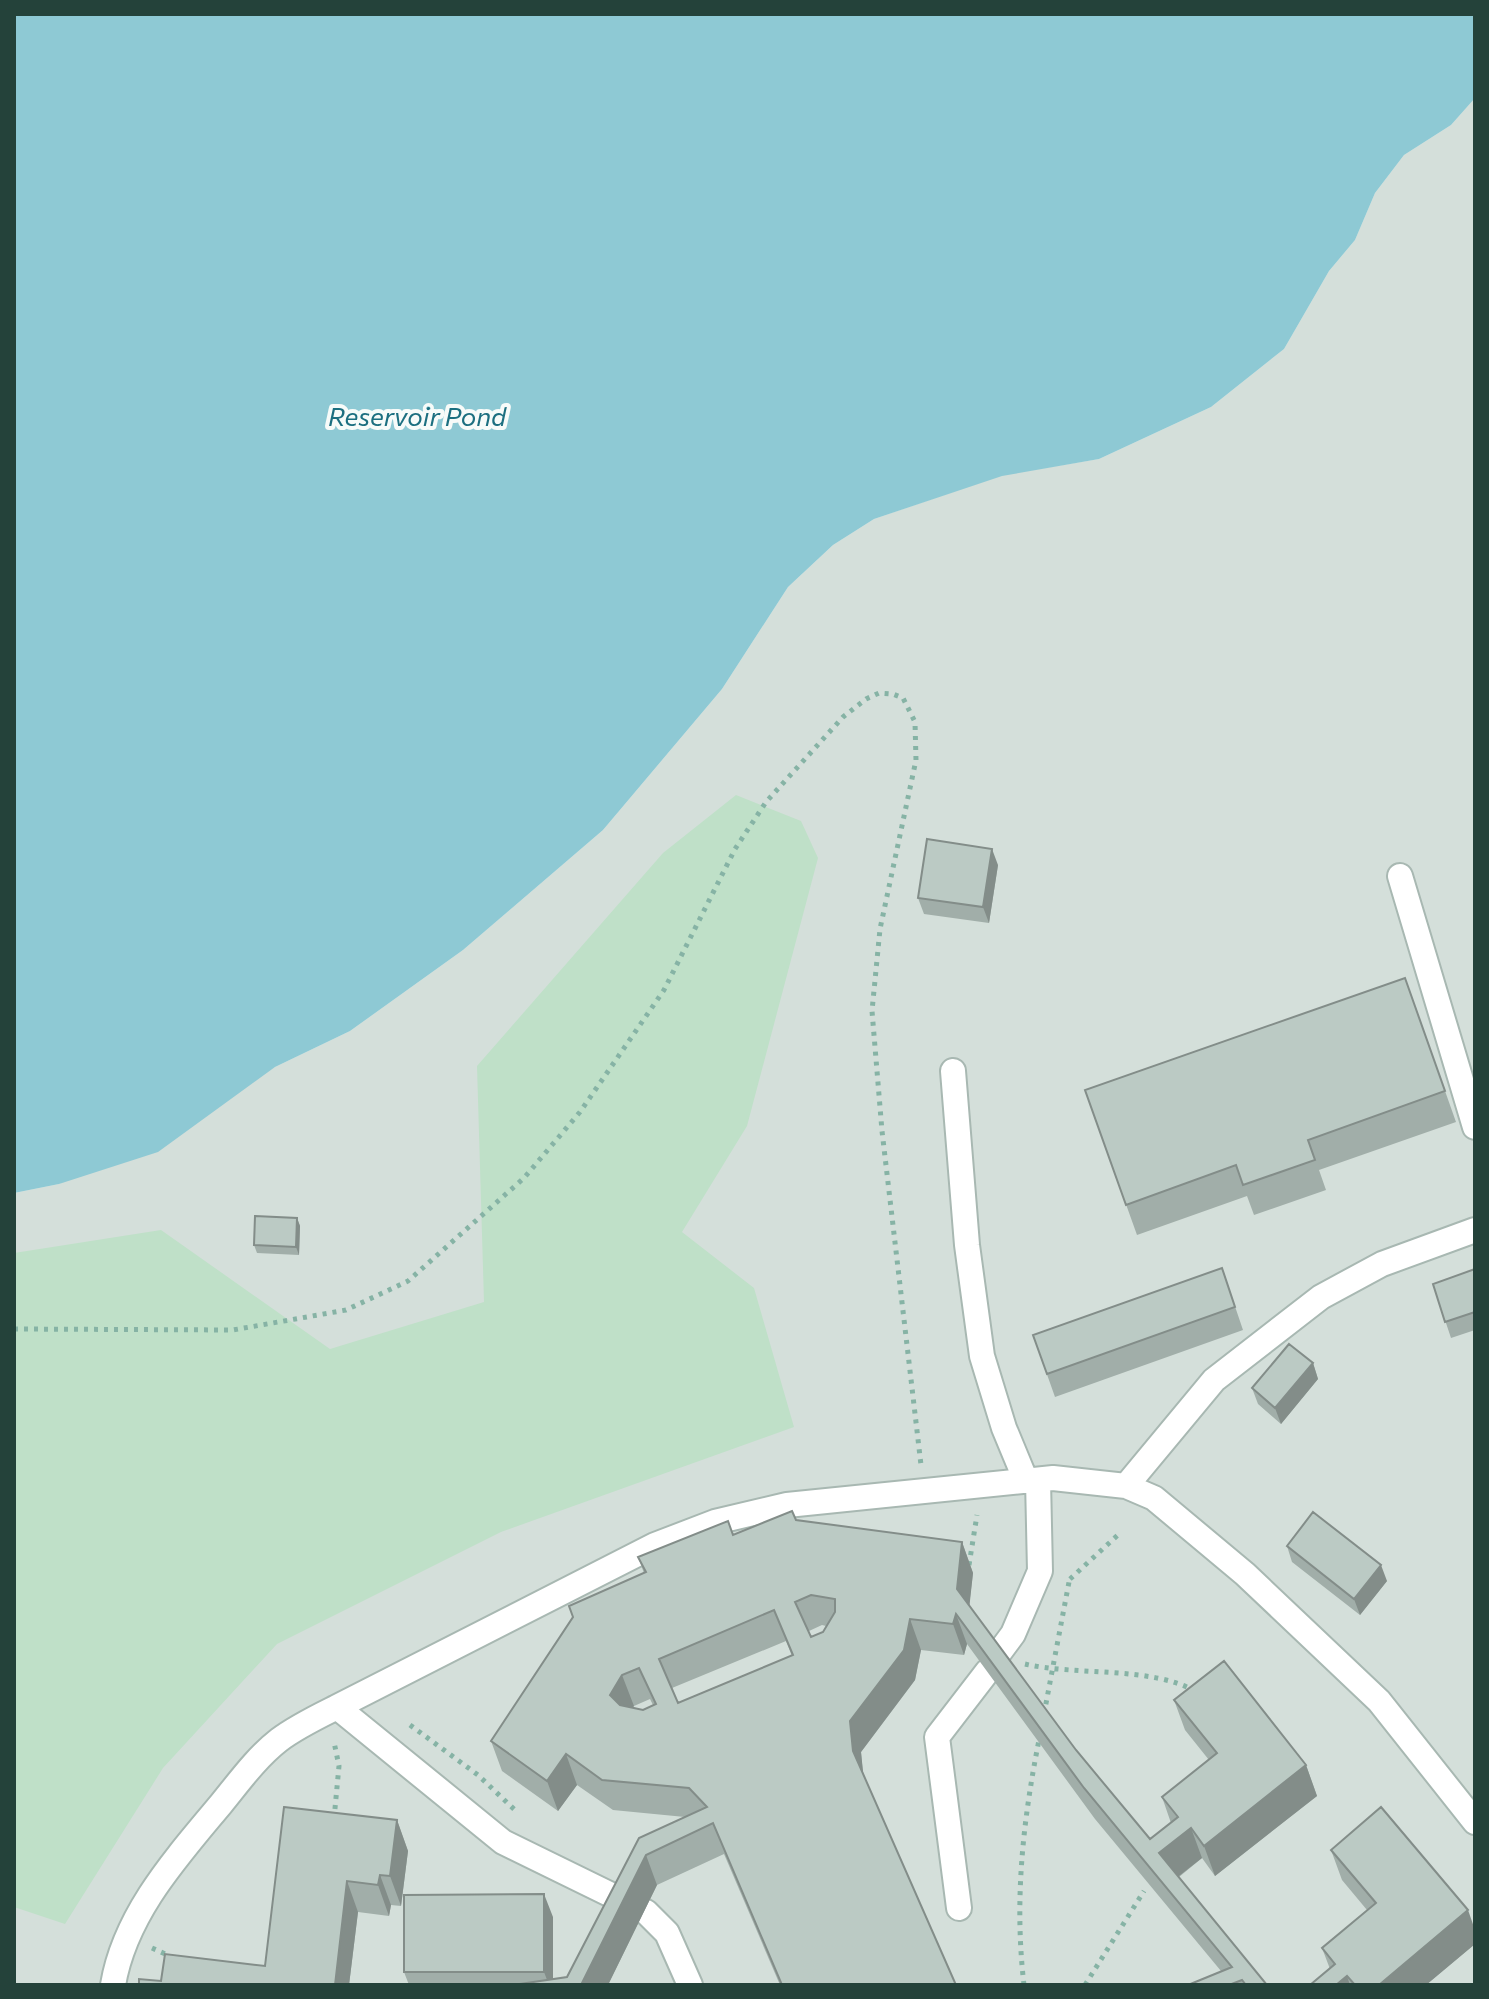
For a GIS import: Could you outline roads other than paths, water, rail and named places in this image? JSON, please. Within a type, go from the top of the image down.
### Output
[{"type":"lane","points":[[1400,876],[1475,1127]]},
{"type":"lane","points":[[953,1071],[967,1245],[982,1356],[1004,1428],[1032,1480],[1040,1571],[1013,1634],[937,1737],[959,1908]]},
{"type":"lane","points":[[1126,1486],[1214,1380],[1321,1297],[1372,1269],[1475,1230]]},
{"type":"lane","points":[[113,1985],[117,1961],[140,1911],[186,1846],[262,1755],[299,1727],[334,1718],[655,1545],[715,1522],[787,1505],[1055,1478],[1126,1486],[1154,1498],[1245,1574],[1379,1701],[1475,1822]]},
{"type":"lane","points":[[334,1718],[503,1842],[646,1912],[667,1933],[690,1985]]},
{"type":"water","name":"Reservoir Pond","points":[[14,14],[1475,14],[1475,98],[1451,125],[1404,155],[1375,193],[1355,240],[1329,271],[1284,349],[1211,407],[1099,459],[1002,476],[874,519],[833,545],[788,587],[722,689],[603,830],[463,950],[350,1031],[275,1067],[158,1152],[59,1184],[14,1193]]}]
